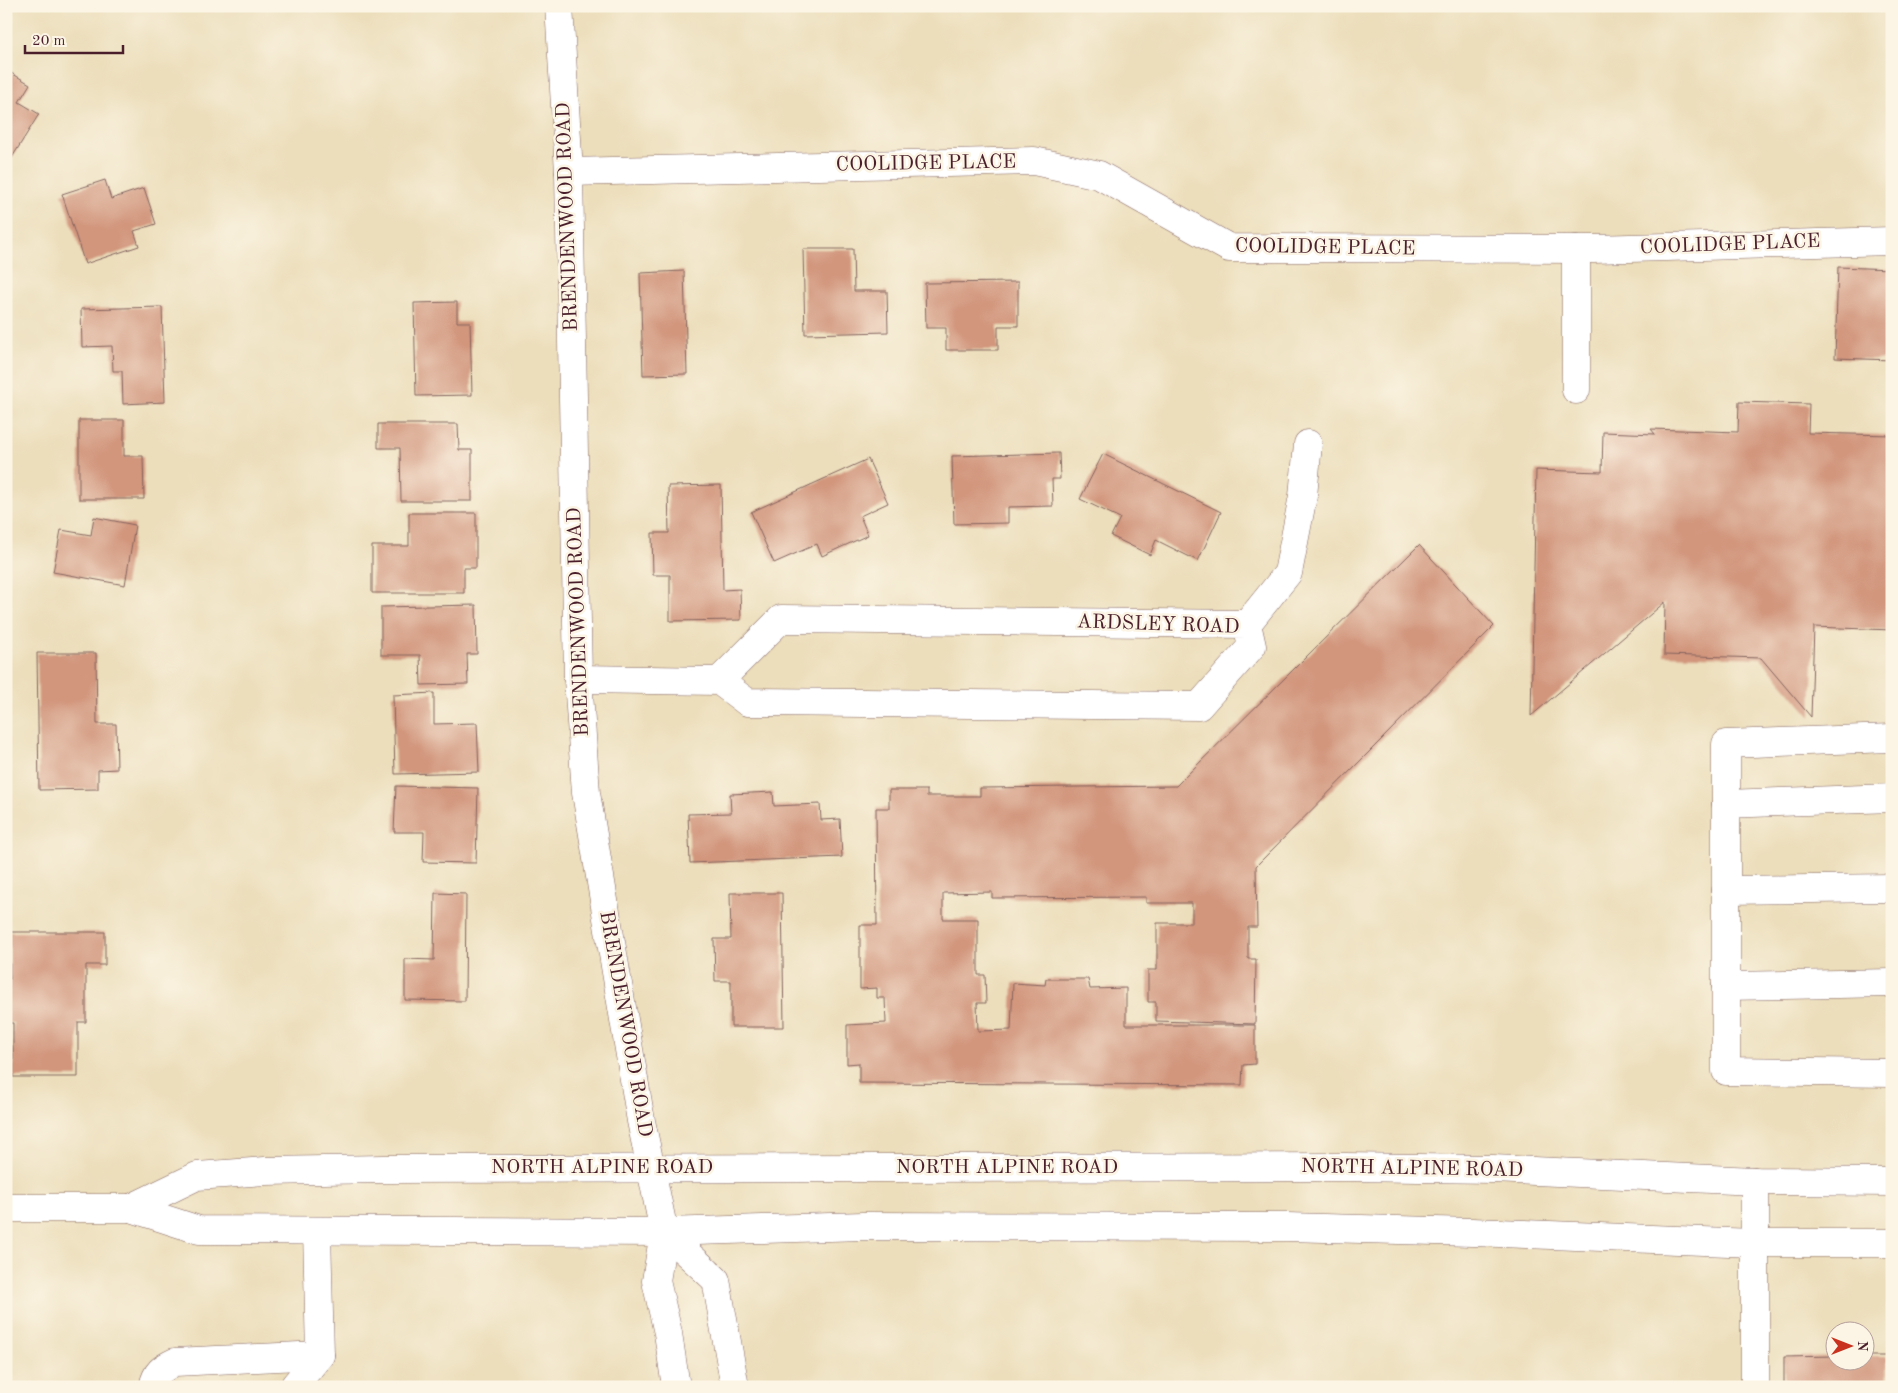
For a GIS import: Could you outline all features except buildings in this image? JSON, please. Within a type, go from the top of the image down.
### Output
[{"type":"street","name":"BRENDENWOOD ROAD","points":[[559,6],[569,172],[578,680],[586,793],[641,1121],[664,1232]]},
{"type":"street","name":"COOLIDGE PLACE","points":[[569,172],[1034,161],[1098,175],[1229,248],[1576,249],[1892,241]]},
{"type":"street","points":[[1576,249],[1576,390]]},
{"type":"street","points":[[1247,624],[1288,573],[1304,496],[1308,444]]},
{"type":"street","name":"ARDSLEY ROAD","points":[[781,619],[1247,624],[1252,646],[1199,706],[747,702],[720,682],[781,619]]},
{"type":"street","points":[[578,680],[720,682]]},
{"type":"street","points":[[1892,738],[1726,744],[1726,1071],[1892,1073]]},
{"type":"street","points":[[1726,804],[1892,798]]},
{"type":"street","points":[[1726,890],[1892,888]]},
{"type":"street","points":[[1726,986],[1892,983]]},
{"type":"street","name":"NORTH ALPINE ROAD","points":[[131,1208],[197,1176],[265,1171],[383,1169],[1345,1167],[1483,1169],[1755,1181],[1892,1182]]},
{"type":"street","points":[[1755,1181],[1755,1387]]},
{"type":"street","name":"NORTH ALPINE ROAD","points":[[6,1208],[131,1208],[198,1230],[664,1232],[863,1226],[1287,1227],[1754,1243],[1892,1243]]},
{"type":"street","points":[[295,1387],[320,1355],[317,1231]]},
{"type":"street","points":[[664,1232],[656,1281],[668,1333],[676,1387]]},
{"type":"street","points":[[664,1232],[716,1280],[735,1387]]},
{"type":"street","points":[[153,1387],[155,1377],[161,1369],[175,1362],[320,1355]]}]
